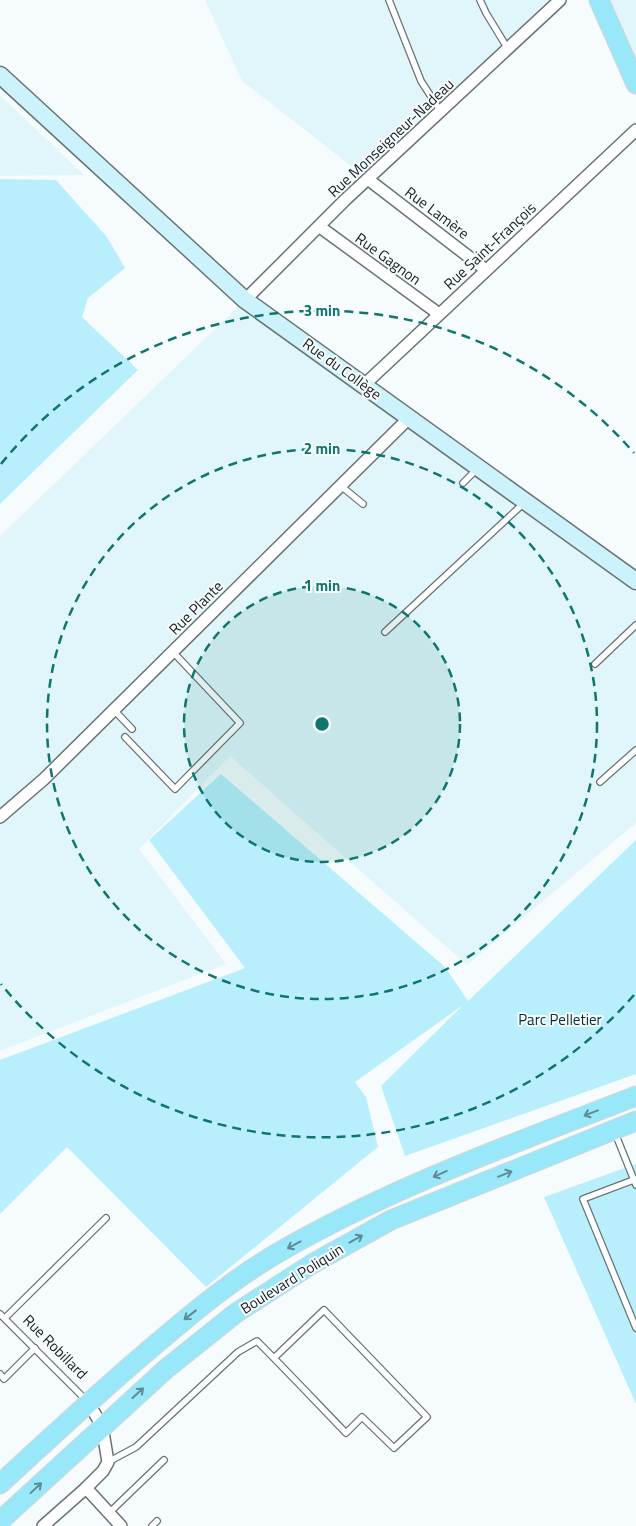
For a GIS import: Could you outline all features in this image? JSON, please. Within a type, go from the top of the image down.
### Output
[{"type":"main road","points":[[599,0],[636,84]]},
{"type":"main road","name":"Boulevard Poliquin","points":[[0,1484],[88,1402],[187,1318],[275,1254],[367,1206],[461,1164],[636,1096]]},
{"type":"main road","name":"Boulevard Poliquin","points":[[0,1521],[166,1369],[236,1314],[312,1264],[391,1220],[636,1121]]},
{"type":"street","name":"Rue Monseigneur-Nadeau","points":[[245,300],[560,0]]},
{"type":"street","name":"Rue du Collège","points":[[2,81],[245,300],[636,581]]},
{"type":"street","name":"Rue Saint-François","points":[[364,385],[636,130]]},
{"type":"street","name":"Rue Lamère","points":[[369,180],[486,270]]},
{"type":"street","name":"Rue Gagnon","points":[[320,227],[439,314]]},
{"type":"street","name":"Rue Plante","points":[[0,817],[44,779],[410,418]]},
{"type":"street","points":[[42,1526],[103,1472],[108,1462],[102,1426],[88,1402]]},
{"type":"street","points":[[86,1488],[121,1526]]},
{"type":"lane","points":[[389,0],[421,81],[441,112]]},
{"type":"lane","points":[[480,0],[508,49]]},
{"type":"lane","points":[[463,483],[478,467]]},
{"type":"lane","points":[[341,486],[363,504]]},
{"type":"lane","points":[[385,632],[526,501]]},
{"type":"lane","points":[[595,664],[636,625]]},
{"type":"lane","points":[[125,737],[175,789],[240,723],[172,652]]},
{"type":"lane","points":[[114,710],[132,729]]},
{"type":"lane","points":[[600,782],[636,750]]},
{"type":"lane","points":[[614,1130],[635,1181],[583,1199],[636,1328]]},
{"type":"lane","points":[[3,1316],[106,1218]]},
{"type":"lane","points":[[108,1462],[136,1447],[238,1352],[257,1341],[346,1433],[362,1417],[394,1448],[427,1417],[324,1310],[274,1358]]},
{"type":"lane","name":"Rue Robillard","points":[[3,1316],[88,1402]]},
{"type":"lane","points":[[2,1377],[35,1348]]},
{"type":"lane","points":[[110,1513],[164,1460]]},
{"type":"lane","points":[[152,1526],[157,1521]]},
{"type":"shaded area","points":[[205,0],[560,0],[369,180],[242,81]]},
{"type":"shaded area","points":[[599,0],[636,0],[636,79]]},
{"type":"shaded area","points":[[0,95],[84,175],[0,176]]},
{"type":"shaded area","points":[[245,300],[636,589],[636,823],[467,965],[230,756],[139,849],[226,964],[0,1051],[0,536]]},
{"type":"green space","points":[[0,179],[56,180],[107,237],[125,268],[88,298],[82,317],[138,370],[0,504]]},
{"type":"green space","name":"Parc Pelletier","points":[[221,774],[445,967],[468,1001],[636,840],[636,1074],[405,1156],[381,1086],[463,1005],[355,1082],[366,1097],[378,1147],[206,1287],[67,1147],[0,1214],[0,1060],[245,968],[149,840]]},
{"type":"green space","points":[[636,1164],[636,1404],[544,1197]]}]
